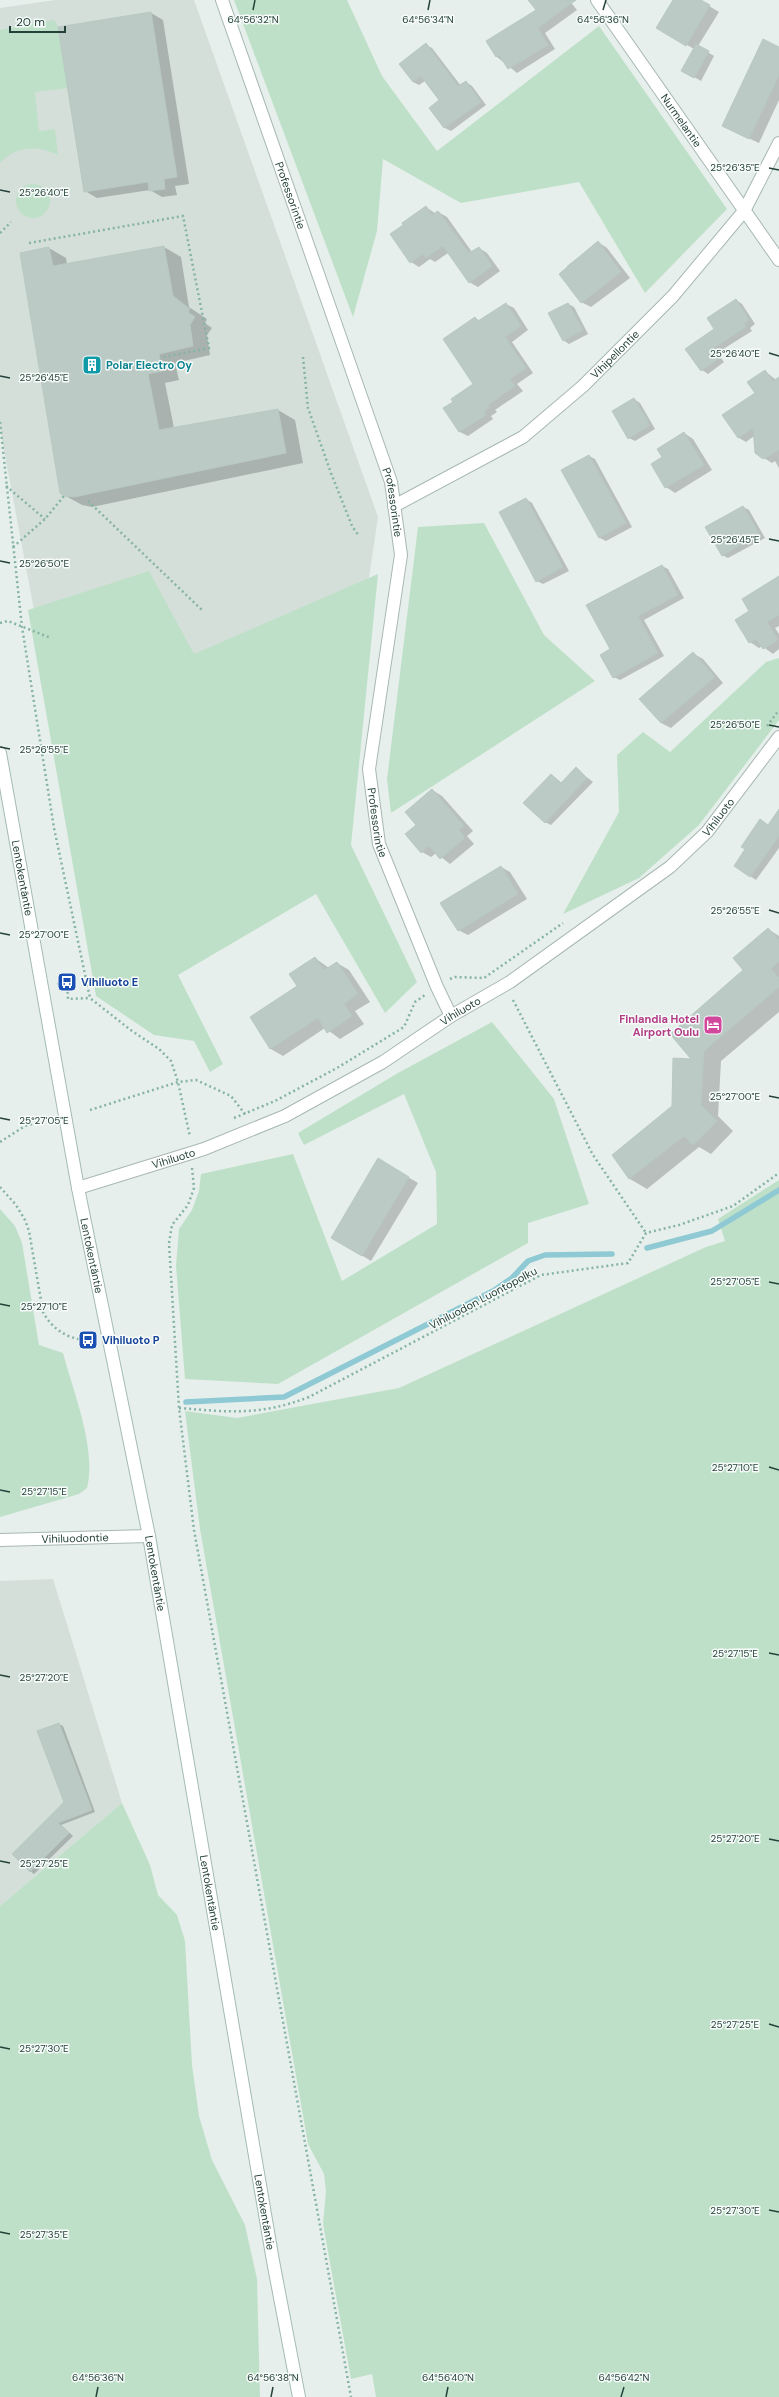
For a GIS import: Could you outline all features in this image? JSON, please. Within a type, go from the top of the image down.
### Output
[{"type":"street","name":"Professorintie","points":[[222,0],[391,482],[401,555],[370,769],[379,844],[437,987],[451,1016]]},
{"type":"street","name":"Nurmelantie","points":[[597,0],[779,260]]},
{"type":"street","name":"Vihipellontie","points":[[394,506],[523,437],[583,386],[673,296],[744,211],[779,143]]},
{"type":"street","name":"Vihiluoto","points":[[78,1188],[204,1149],[285,1116],[383,1062],[451,1016],[510,982],[670,867],[707,832],[779,737]]},
{"type":"street","name":"Lentokentäntie","points":[[0,752],[78,1188],[149,1536],[272,2253],[299,2397]]},
{"type":"street","name":"Vihiluodontie","points":[[0,1540],[149,1536]]},
{"type":"path","points":[[30,243],[183,216],[209,348],[164,357]]},
{"type":"path","points":[[0,233],[11,222]]},
{"type":"path","points":[[303,357],[308,408],[338,493],[352,526],[359,536]]},
{"type":"path","points":[[0,422],[22,627],[54,828],[90,998],[132,1031],[159,1049],[171,1061],[178,1082],[190,1139],[197,1136]]},
{"type":"path","points":[[6,486],[45,519]]},
{"type":"path","points":[[13,547],[45,519],[64,496]]},
{"type":"path","points":[[88,501],[202,610]]},
{"type":"path","points":[[0,623],[8,621],[51,638]]},
{"type":"path","points":[[765,728],[779,710]]},
{"type":"path","points":[[231,1120],[275,1101],[336,1068],[404,1027],[415,1002],[437,987],[455,977],[484,978],[569,919]]},
{"type":"path","points":[[42,986],[67,982],[68,999],[90,998]]},
{"type":"path","points":[[513,1000],[593,1155],[646,1233],[679,1225],[733,1206],[779,1173]]},
{"type":"path","points":[[90,1110],[178,1082],[196,1080],[231,1096],[244,1114]]},
{"type":"path","points":[[0,1142],[25,1126],[38,1122]]},
{"type":"path","points":[[191,1153],[194,1188],[188,1205],[172,1225],[169,1243],[173,1345],[194,1530],[351,2397]]},
{"type":"path","points":[[0,1187],[25,1220],[29,1231],[43,1312],[48,1322],[67,1335],[88,1340],[108,1336]]},
{"type":"path","name":"Vihiluodon Luontopolku","points":[[179,1408],[240,1413],[285,1407],[309,1397],[541,1275],[628,1263],[646,1233]]},
{"type":"shaded area","points":[[55,0],[194,0],[378,517],[362,624],[216,712],[37,626],[0,429],[0,8]]},
{"type":"shaded area","points":[[53,1579],[122,1803],[0,1906],[0,1581]]},
{"type":"green space","points":[[234,0],[347,0],[382,76],[437,151],[599,26],[727,209],[645,293],[579,182],[461,203],[383,159],[377,231],[353,317]]},
{"type":"green space","points":[[54,20],[58,27],[68,88],[35,92],[39,131],[55,129],[58,155],[43,150],[20,150],[6,157],[0,163],[0,30]]},
{"type":"green space","points":[[30,184],[36,184],[40,185],[47,191],[50,201],[49,208],[43,215],[36,218],[30,218],[26,217],[19,211],[16,204],[16,198],[17,194],[23,187]]},
{"type":"green space","points":[[484,523],[544,635],[595,681],[391,813],[387,779],[418,527]]},
{"type":"green space","points":[[149,571],[194,654],[378,574],[351,845],[417,982],[385,1013],[316,894],[178,975],[223,1064],[210,1072],[194,1041],[154,1035],[96,996],[28,610]]},
{"type":"green space","points":[[779,658],[779,720],[699,825],[639,878],[563,914],[619,812],[617,755],[643,732],[670,752],[766,662]]},
{"type":"green space","points":[[492,1022],[554,1099],[589,1204],[528,1223],[528,1243],[278,1384],[185,1379],[176,1266],[179,1229],[192,1210],[199,1191],[201,1174],[293,1154],[342,1281],[437,1224],[436,1172],[404,1094],[304,1145],[298,1133],[398,1073]]},
{"type":"green space","points":[[779,1180],[779,2397],[376,2397],[372,2374],[351,2379],[323,2224],[326,2191],[324,2174],[308,2144],[200,1529],[185,1411],[237,1418],[399,1388],[706,1247],[725,1241],[718,1219]]},
{"type":"green space","points":[[0,1209],[15,1226],[22,1243],[39,1345],[63,1353],[78,1402],[86,1438],[89,1456],[89,1473],[87,1488],[79,1494],[0,1517]]},
{"type":"green space","points":[[122,1803],[150,1865],[158,1895],[177,1915],[185,1941],[192,2065],[199,2116],[212,2160],[245,2225],[257,2279],[260,2397],[0,2397],[0,1906]]},
{"type":"building","points":[[528,0],[576,0],[538,28],[548,45],[508,69],[499,55],[496,57],[486,41],[536,10]]},
{"type":"building","points":[[673,0],[701,0],[710,5],[686,46],[656,28]]},
{"type":"building","points":[[151,12],[177,177],[164,179],[165,189],[149,191],[148,182],[84,192],[58,27]]},
{"type":"building","points":[[763,39],[779,47],[779,75],[749,139],[722,126]]},
{"type":"building","points":[[426,43],[458,86],[466,81],[481,102],[444,128],[429,108],[439,100],[421,76],[413,82],[399,64]]},
{"type":"building","points":[[696,44],[709,51],[694,78],[681,71]]},
{"type":"building","points":[[426,206],[432,215],[438,211],[469,253],[479,247],[492,266],[469,283],[443,246],[426,258],[423,254],[410,263],[390,234],[403,225],[402,223]]},
{"type":"building","points":[[598,241],[621,272],[581,303],[559,274]]},
{"type":"building","name":"Polar Electro Oy","points":[[164,246],[173,296],[190,309],[188,312],[195,317],[190,325],[193,346],[159,354],[162,371],[148,374],[159,430],[278,409],[286,453],[74,497],[64,496],[60,493],[20,253],[49,247],[53,266]]},
{"type":"building","points":[[736,299],[749,320],[744,324],[746,327],[712,349],[718,359],[701,371],[685,349],[714,329],[707,318]]},
{"type":"building","points":[[506,303],[521,326],[505,337],[526,368],[510,379],[515,386],[488,405],[489,408],[484,412],[486,415],[459,432],[443,408],[453,402],[451,399],[473,384],[443,339],[475,317],[478,321]]},
{"type":"building","points":[[568,303],[583,330],[563,341],[548,313]]},
{"type":"building","points":[[765,370],[773,381],[779,377],[779,450],[763,459],[755,453],[753,428],[738,438],[722,415],[755,393],[747,382]]},
{"type":"building","points":[[634,398],[650,425],[628,439],[612,411]]},
{"type":"building","points":[[684,432],[704,465],[665,488],[651,464],[662,457],[657,449]]},
{"type":"building","points":[[589,455],[626,523],[599,538],[561,470]]},
{"type":"building","points":[[526,498],[563,567],[536,582],[499,512]]},
{"type":"building","points":[[743,506],[759,534],[722,556],[705,527]]},
{"type":"building","points":[[662,565],[678,595],[638,616],[658,653],[613,678],[600,655],[610,649],[586,605]]},
{"type":"building","points":[[779,576],[779,615],[767,622],[778,640],[763,649],[756,639],[749,643],[735,620],[749,611],[742,599]]},
{"type":"building","points":[[693,652],[715,677],[661,723],[639,699]]},
{"type":"building","points":[[576,767],[587,778],[545,823],[523,803],[551,774],[561,783]]},
{"type":"building","points":[[432,789],[464,826],[459,830],[465,838],[440,859],[429,846],[421,853],[405,834],[416,825],[405,812]]},
{"type":"building","points":[[779,809],[779,836],[750,877],[734,866],[745,849],[741,847],[760,819],[768,825]]},
{"type":"building","points":[[501,866],[518,894],[458,931],[440,903]]},
{"type":"building","points":[[768,928],[779,940],[779,961],[771,969],[779,978],[779,987],[704,1051],[701,1105],[717,1121],[693,1145],[684,1136],[629,1179],[612,1155],[672,1106],[673,1058],[691,1059],[670,1034],[743,970],[733,958]]},
{"type":"building","points":[[315,957],[324,970],[337,962],[358,994],[344,1004],[352,1016],[327,1033],[318,1018],[270,1049],[250,1017],[297,986],[289,974]]},
{"type":"building","points":[[378,1158],[409,1177],[362,1256],[331,1238]]},
{"type":"building","points":[[59,1723],[92,1810],[58,1823],[69,1833],[30,1872],[12,1854],[64,1802],[37,1731]]},
{"type":"waterway","points":[[647,1248],[712,1231],[779,1190]]},
{"type":"waterway","points":[[186,1402],[284,1397],[493,1291],[512,1278],[528,1261],[545,1255],[612,1254]]},
{"type":"place","name":"Polar Electro Oy","points":[[92,365]]},
{"type":"place","name":"Vihiluoto E","points":[[67,982]]},
{"type":"place","name":"Finlandia Hotel Airport Oulu","points":[[713,1025]]},
{"type":"place","name":"Vihiluoto P","points":[[88,1340]]}]
